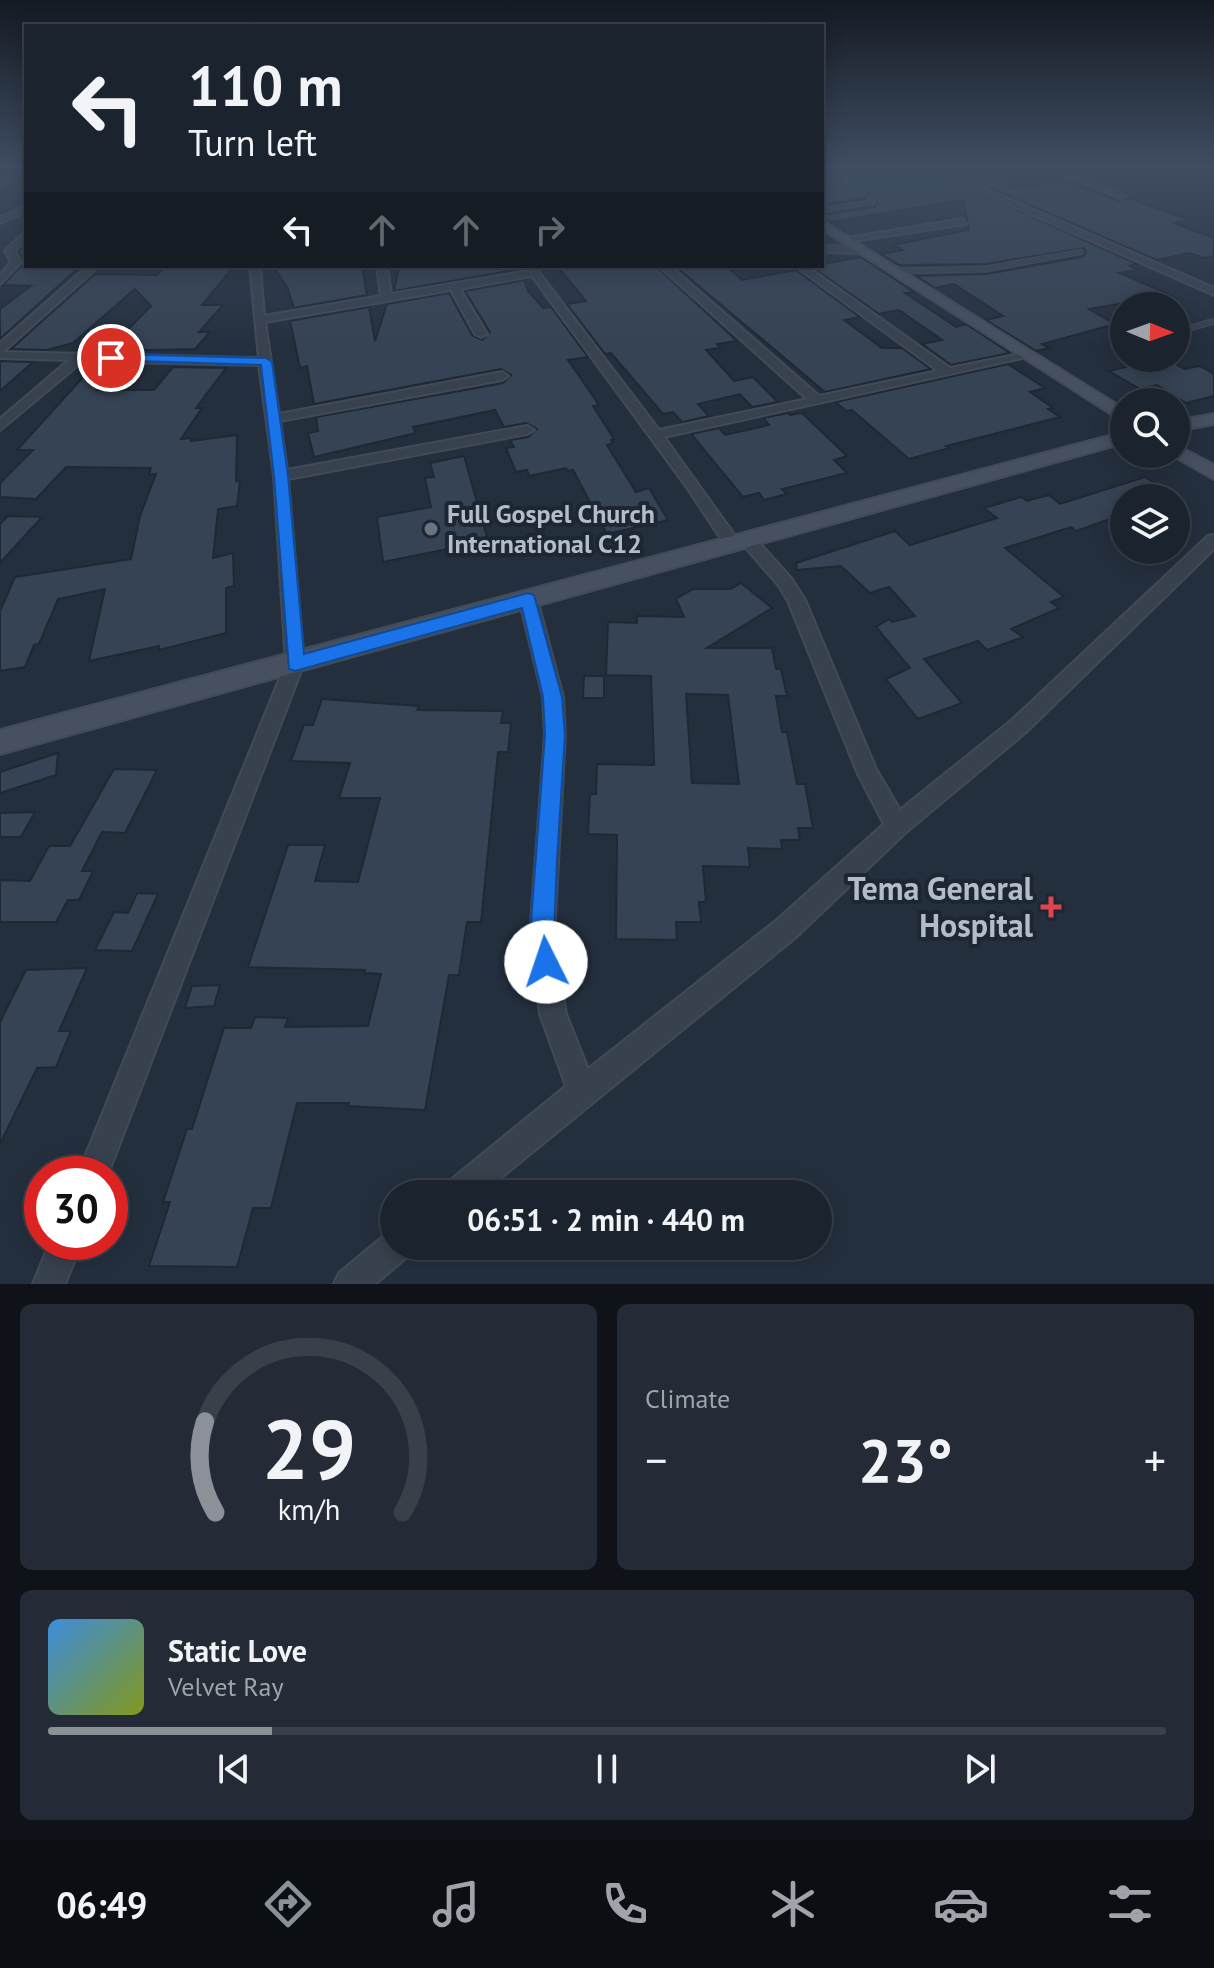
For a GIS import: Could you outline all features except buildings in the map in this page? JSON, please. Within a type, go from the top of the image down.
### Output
[{"type":"street","points":[[827,227],[1110,408]]},
{"type":"street","points":[[846,239],[929,227]]},
{"type":"street","points":[[1066,227],[1214,292]]},
{"type":"street","points":[[0,281],[16,262],[5,252],[24,236]]},
{"type":"street","points":[[824,249],[863,250]]},
{"type":"street","points":[[0,352],[92,268]]},
{"type":"street","points":[[100,1156],[295,663],[281,476],[259,320],[255,268]]},
{"type":"street","points":[[382,268],[386,299]]},
{"type":"street","points":[[666,268],[815,399]]},
{"type":"street","points":[[803,268],[946,371]]},
{"type":"street","points":[[259,320],[454,287],[531,269],[655,435],[740,542],[785,582],[796,600],[868,774],[897,826]]},
{"type":"street","points":[[454,287],[481,334]]},
{"type":"street","points":[[0,352],[266,362]]},
{"type":"street","points":[[655,435],[1030,355]]},
{"type":"street","points":[[0,426],[80,357]]},
{"type":"street","points":[[272,419],[502,376]]},
{"type":"street","points":[[1190,423],[1214,419]]},
{"type":"street","points":[[281,476],[527,430]]},
{"type":"street","points":[[0,742],[1110,441]]},
{"type":"street","points":[[1190,458],[1214,473]]},
{"type":"street","points":[[475,1180],[787,928],[897,826],[1019,726],[1214,540]]},
{"type":"street","points":[[528,599],[553,697],[555,735],[542,936],[553,1014],[582,1091]]},
{"type":"street","points":[[350,1284],[380,1259]]},
{"type":"street","points":[[49,1284],[59,1260]]},
{"type":"lane","points":[[898,271],[1009,267],[1081,252]]},
{"type":"lane","points":[[1190,328],[1214,321]]},
{"type":"place","name":"Full Gospel Church International C12","points":[[431,529]]},
{"type":"place","name":"Tema General Hospital","points":[[1051,907]]},
{"type":"route","points":[[111,358],[266,362],[281,476],[295,663],[528,599],[553,697],[555,735],[545,859],[542,936],[546,962]]}]
